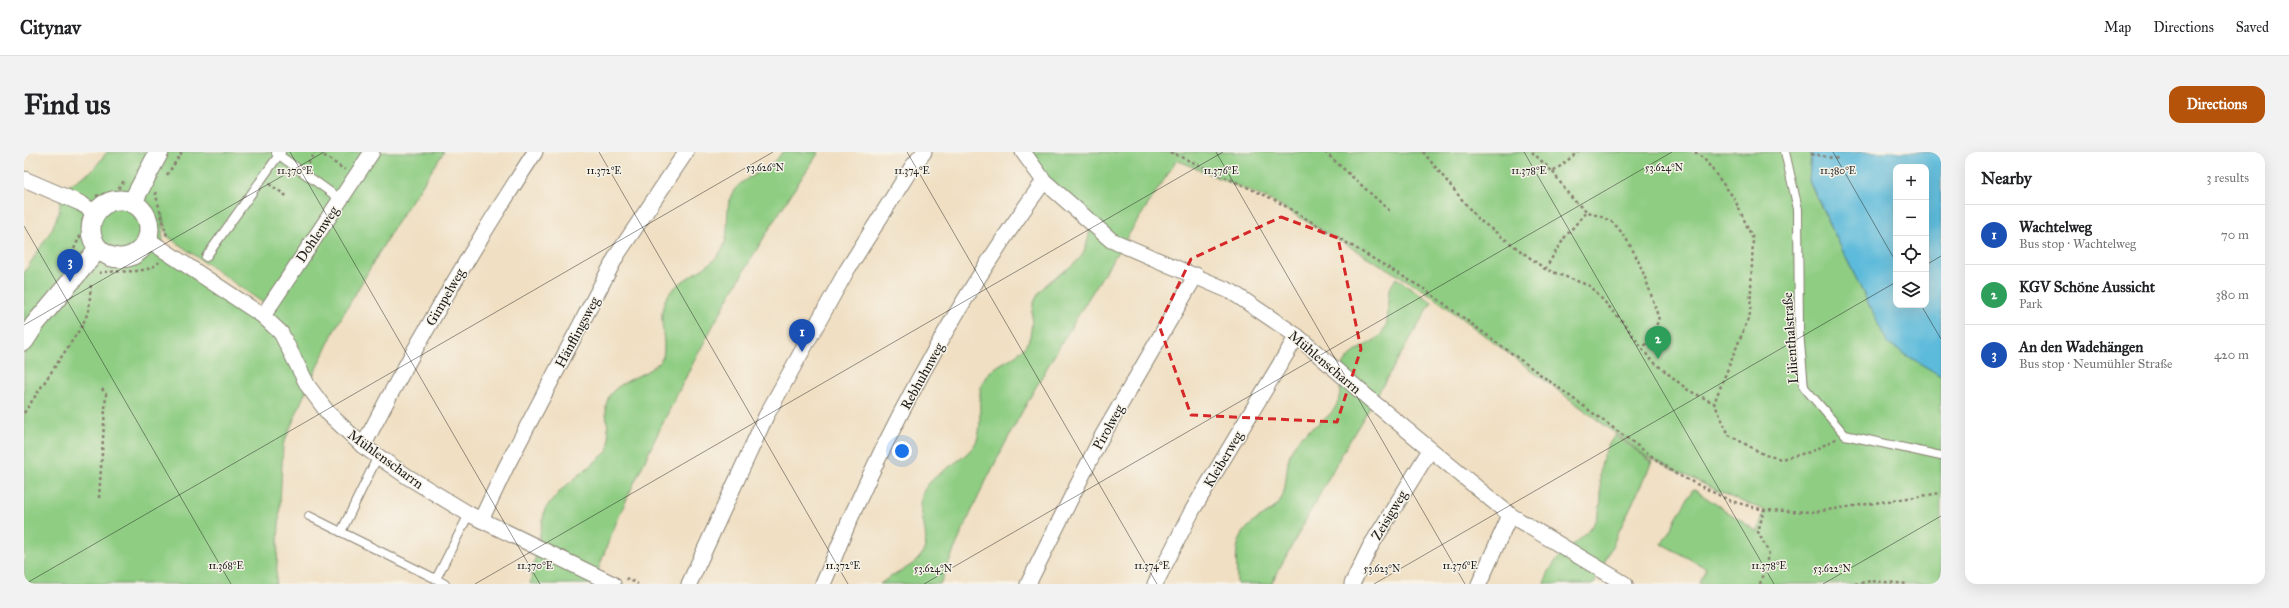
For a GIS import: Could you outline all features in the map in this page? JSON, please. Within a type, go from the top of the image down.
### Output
[{"type":"street","points":[[132,203],[159,152]]},
{"type":"street","name":"Dohlenweg","points":[[263,316],[372,152]]},
{"type":"street","name":"Gimpelweg","points":[[363,446],[408,362],[480,238],[535,152]]},
{"type":"street","name":"Hänflingsweg","points":[[475,517],[506,467],[617,255],[686,152]]},
{"type":"street","points":[[689,584],[770,410],[847,270],[912,167],[924,152]]},
{"type":"street","name":"Mühlenscharrn","points":[[1023,152],[1044,181],[1111,240],[1196,275],[1232,292],[1297,336],[1430,450],[1510,514],[1625,584]]},
{"type":"street","points":[[24,179],[80,203],[94,205],[107,204],[115,201],[132,203],[139,208],[146,218],[148,231],[147,239],[139,250],[127,257],[111,256],[98,249],[91,232],[94,205]]},
{"type":"street","name":"Rebhuhnweg","points":[[823,584],[851,517],[906,405],[1000,244],[1044,181]]},
{"type":"street","name":"Mühlenscharrn","points":[[147,239],[263,316],[281,333],[308,386],[328,413],[363,446],[475,517],[613,584]]},
{"type":"street","points":[[24,341],[35,324],[98,249]]},
{"type":"street","name":"Pirolweg","points":[[1028,584],[1101,438],[1196,275]]},
{"type":"street","name":"Kleiberweg","points":[[1154,584],[1192,511],[1297,336]]},
{"type":"street","name":"Zeisigweg","points":[[1352,584],[1370,547],[1430,450]]},
{"type":"street","points":[[1479,584],[1510,514]]},
{"type":"lane","name":"Lilienthalstraße","points":[[1785,152],[1798,210],[1800,332],[1804,386],[1846,435]]},
{"type":"lane","points":[[206,257],[262,179],[278,153],[340,199]]},
{"type":"lane","points":[[1846,435],[1941,456]]},
{"type":"lane","points":[[341,532],[378,456]]},
{"type":"lane","points":[[309,516],[445,584]]},
{"type":"lane","points":[[436,579],[475,517]]},
{"type":"path","points":[[163,181],[182,152]]},
{"type":"path","points":[[302,171],[316,152]]},
{"type":"path","points":[[319,152],[355,177]]},
{"type":"path","points":[[1170,152],[1275,200],[1424,289],[1676,474],[1731,501],[1764,510],[1814,512],[1941,492]]},
{"type":"path","points":[[1325,152],[1391,212]]},
{"type":"path","points":[[1423,152],[1478,219],[1545,268],[1590,286],[1623,322],[1650,359],[1688,390],[1714,403],[1729,435],[1765,455],[1781,459],[1810,452],[1846,435]]},
{"type":"path","points":[[1532,152],[1553,172],[1571,198],[1587,211],[1612,223],[1630,248],[1647,282],[1659,320],[1643,349]]},
{"type":"path","points":[[1553,172],[1578,152]]},
{"type":"path","points":[[1695,152],[1705,160],[1734,198],[1753,238],[1750,314],[1714,403]]},
{"type":"path","points":[[1811,154],[1839,159]]},
{"type":"path","points":[[94,205],[100,196],[116,191],[127,178]]},
{"type":"path","points":[[262,179],[288,197]]},
{"type":"path","points":[[159,187],[155,192],[167,236]]},
{"type":"path","points":[[1545,268],[1565,236],[1587,211]]},
{"type":"path","points":[[74,249],[81,234]]},
{"type":"path","points":[[24,413],[82,326],[89,310],[91,283],[99,272],[124,272],[151,267],[158,263]]},
{"type":"path","points":[[99,498],[106,394],[102,389]]},
{"type":"path","points":[[1760,584],[1769,553],[1758,532],[1764,510]]},
{"type":"path","points":[[1855,584],[1871,581],[1908,584]]},
{"type":"highlighted area","points":[[1281,217],[1338,238],[1361,349],[1337,422],[1191,415],[1159,325],[1191,259]]},
{"type":"green space","points":[[107,152],[444,152],[394,227],[336,327],[308,386],[283,445],[276,584],[24,584],[24,273],[52,229],[59,212],[62,190],[93,170]],"holes":[[[162,214],[167,236],[269,307],[262,316],[163,250]]]},
{"type":"green space","points":[[782,152],[819,152],[754,254],[694,361],[623,507],[607,545],[594,584],[530,584],[545,509],[562,489],[608,451],[609,438],[606,406],[611,394],[617,388],[650,369],[663,357],[664,343],[662,314],[665,300],[677,285],[703,269],[718,256],[726,241],[728,210],[731,195],[746,179],[772,164]]},
{"type":"green space","points":[[1023,152],[1811,152],[1809,182],[1888,344],[1941,376],[1941,584],[1699,584],[1706,568],[1662,544],[1693,489],[1758,532],[1764,510],[1733,498],[1647,457],[1425,291],[1272,201],[1177,160],[1079,314],[1018,419],[964,528],[940,584],[880,584],[911,565],[920,557],[926,541],[921,504],[922,495],[926,487],[938,475],[961,459],[973,447],[979,433],[980,393],[984,380],[988,374],[1025,346],[1030,335],[1033,305],[1039,292],[1050,281],[1081,257],[1087,244],[1091,222]]},
{"type":"green space","points":[[1396,278],[1432,302],[1339,459],[1271,584],[1237,584],[1237,548],[1239,540],[1249,526],[1272,510],[1279,503],[1284,490],[1288,461],[1293,447],[1300,437],[1329,415],[1334,409],[1338,402],[1344,364],[1352,354],[1373,341],[1385,328],[1388,317],[1389,294],[1391,286]]},
{"type":"green space","points":[[1615,435],[1652,462],[1594,584],[1545,584],[1548,573],[1560,556],[1585,534],[1597,517],[1601,502],[1600,475],[1603,458]]},
{"type":"water","points":[[1811,152],[1941,152],[1941,376],[1888,344],[1809,181]]},
{"type":"place","name":"An den Wadehängen","points":[[70,282]]},
{"type":"place","name":"Wachtelweg","points":[[802,352]]},
{"type":"place","name":"KGV Schöne Aussicht","points":[[1658,359]]}]
